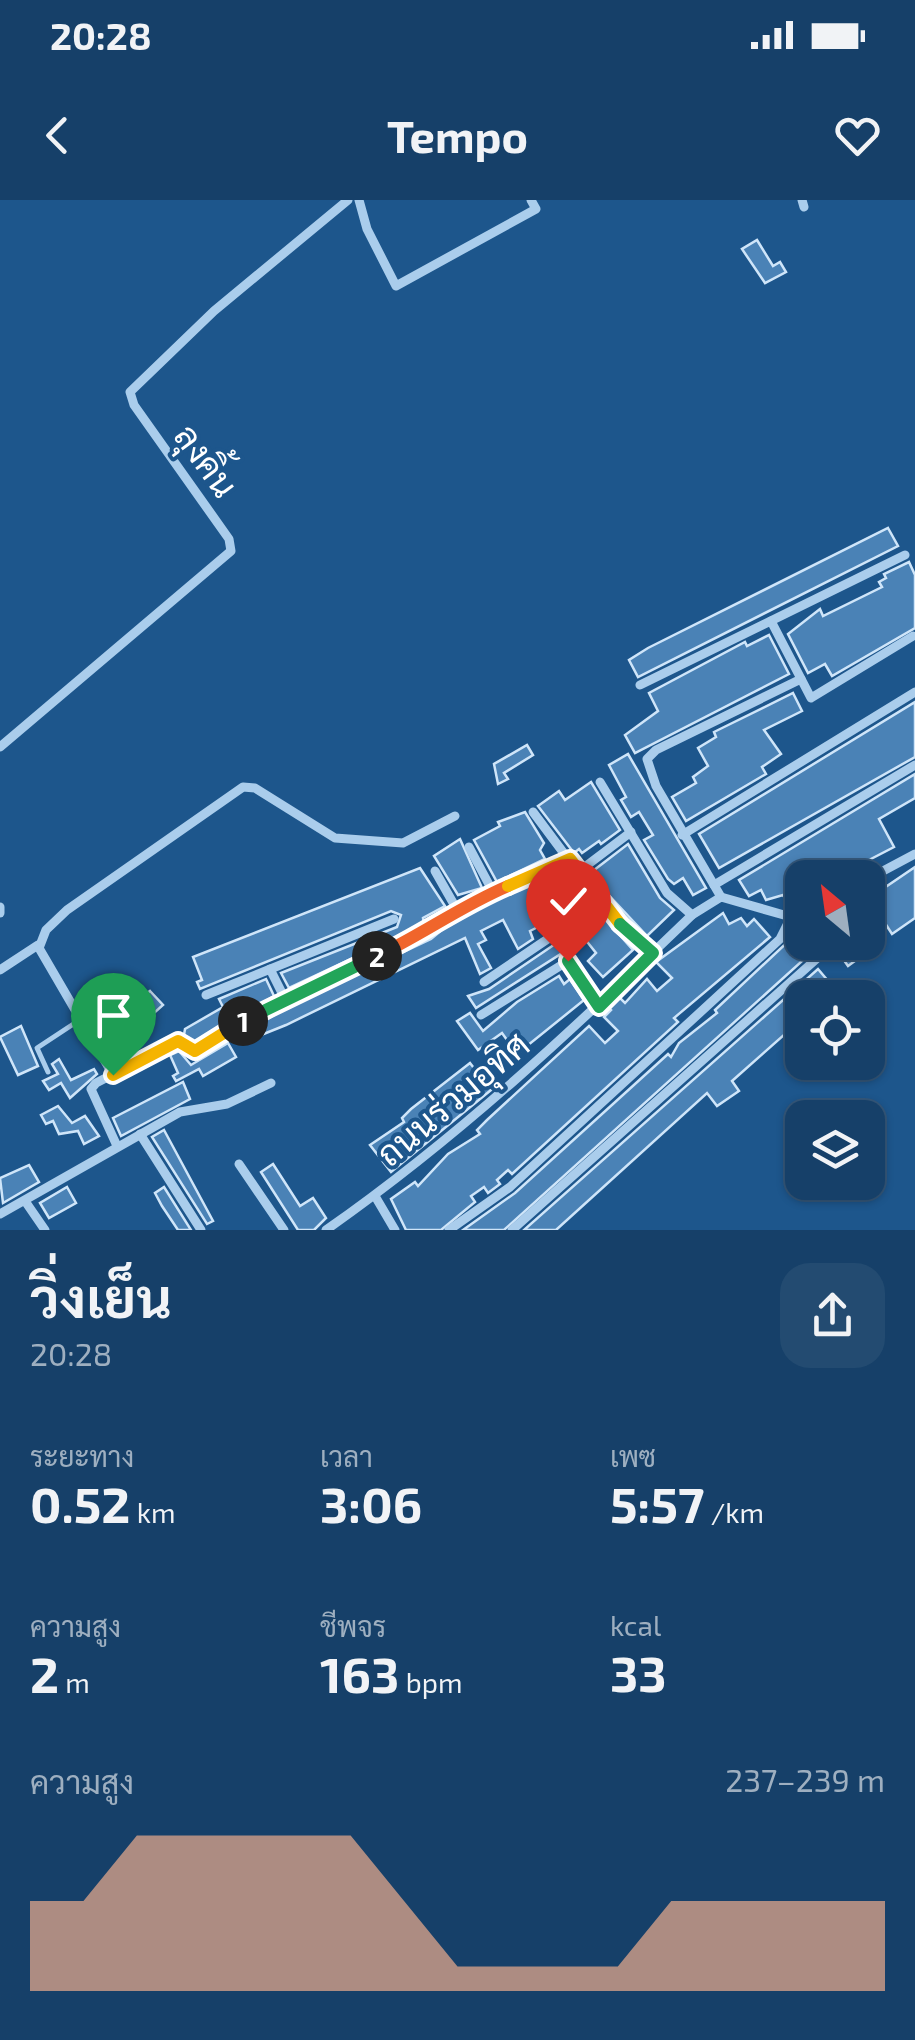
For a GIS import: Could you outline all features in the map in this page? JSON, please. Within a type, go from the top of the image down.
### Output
[{"type":"street","name":"ลุงคิ้น","points":[[0,747],[231,551],[230,539],[134,406],[130,392],[214,311],[348,200]]},
{"type":"street","points":[[359,200],[367,229],[396,286],[536,209],[531,200]]},
{"type":"street","points":[[640,685],[905,555]]},
{"type":"street","points":[[771,621],[811,698],[913,636]]},
{"type":"street","points":[[785,915],[720,897],[682,836],[647,767],[648,756],[801,679]]},
{"type":"street","points":[[682,836],[915,692]]},
{"type":"street","points":[[714,885],[915,765]]},
{"type":"street","points":[[600,782],[667,893],[692,915]]},
{"type":"street","points":[[0,970],[38,945],[49,925],[67,910],[243,787],[255,788],[335,838],[403,843],[455,816]]},
{"type":"street","points":[[533,812],[601,903],[653,953]]},
{"type":"street","points":[[578,872],[631,832]]},
{"type":"street","points":[[469,847],[493,892]]},
{"type":"street","points":[[885,871],[914,857]]},
{"type":"street","points":[[117,1146],[91,1088],[178,1041],[195,1051],[284,999],[428,932],[456,908],[570,859]]},
{"type":"street","points":[[436,872],[456,908]]},
{"type":"street","name":"ถนนร่วมอุทิศ","points":[[326,1230],[503,1094],[692,915],[720,897]]},
{"type":"street","points":[[484,982],[601,903]]},
{"type":"street","points":[[206,996],[394,918]]},
{"type":"street","points":[[449,1230],[510,1187],[780,939],[785,930]]},
{"type":"street","points":[[38,945],[78,1021],[113,1075]]},
{"type":"street","points":[[512,1230],[815,960]]},
{"type":"street","points":[[481,1015],[568,961],[599,1007]]},
{"type":"street","points":[[270,970],[284,999]]},
{"type":"street","points":[[0,1214],[187,1109],[227,1104],[271,1084]]},
{"type":"street","points":[[140,1134],[201,1230]]},
{"type":"street","points":[[239,1164],[284,1230]]},
{"type":"street","points":[[375,1196],[394,1230]]},
{"type":"street","points":[[25,1201],[45,1230]]},
{"type":"lane","points":[[48,1072],[38,1048],[78,1021]]},
{"type":"building","points":[[757,240],[773,266],[780,262],[786,272],[765,283],[742,249]]},
{"type":"building","points":[[888,528],[898,546],[638,677],[629,660],[648,648]]},
{"type":"building","points":[[909,562],[915,575],[915,628],[832,676],[825,664],[808,673],[788,634],[820,609],[823,616],[882,587],[879,582],[886,578],[884,574]]},
{"type":"building","points":[[769,635],[789,674],[635,753],[625,735],[658,711],[649,693],[745,642],[747,646]]},
{"type":"building","points":[[793,693],[802,711],[764,730],[781,754],[762,767],[766,774],[686,821],[672,797],[696,783],[693,777],[708,766],[698,748],[716,737],[714,732]]},
{"type":"building","points":[[915,702],[915,757],[719,868],[699,834]]},
{"type":"building","points":[[527,745],[533,755],[504,773],[508,779],[498,784],[494,764]]},
{"type":"building","points":[[628,754],[706,888],[693,895],[683,878],[674,884],[668,879],[644,840],[653,835],[639,812],[631,817],[621,800],[626,797],[609,765]]},
{"type":"building","points":[[915,774],[915,798],[879,819],[894,847],[869,860],[785,860],[785,898],[783,895],[766,900],[761,890],[749,896],[739,880]]},
{"type":"building","points":[[591,782],[620,830],[601,844],[599,841],[582,853],[579,849],[574,853],[538,806],[559,791],[565,800]]},
{"type":"building","points":[[525,812],[544,843],[540,850],[545,859],[497,882],[474,840],[500,826],[498,822]]},
{"type":"building","points":[[460,839],[482,888],[458,895],[434,856]]},
{"type":"building","points":[[628,844],[660,898],[674,910],[647,936],[589,874]]},
{"type":"building","points":[[915,867],[915,918],[892,934],[885,923],[885,887]]},
{"type":"building","points":[[420,868],[445,906],[423,918],[424,925],[289,988],[281,973],[397,927],[401,915],[391,911],[200,989],[197,982],[202,980],[193,957]]},
{"type":"building","points":[[566,869],[589,901],[567,916],[543,886],[537,890],[556,924],[550,927],[548,922],[530,931],[533,939],[518,949],[503,920],[481,931],[486,940],[478,944],[491,968],[480,974],[465,938],[286,1025],[249,1040],[245,1033],[289,1006],[431,939],[460,915]]},
{"type":"building","points":[[600,913],[633,950],[603,977],[588,961],[596,953],[577,929]]},
{"type":"building","points":[[723,913],[729,924],[741,918],[747,926],[754,919],[770,937],[674,1018],[678,1022],[512,1174],[508,1170],[497,1180],[500,1184],[488,1193],[484,1187],[471,1196],[475,1202],[441,1230],[406,1230],[391,1199],[415,1182],[418,1186],[448,1154],[480,1134],[477,1130],[487,1120],[589,1026],[605,1043],[618,1031],[604,1017],[611,1010],[608,1007],[619,997],[625,1003],[647,979],[657,991],[672,978],[656,962]]},
{"type":"building","points":[[564,938],[570,948],[476,1008],[468,996],[489,989]]},
{"type":"building","points":[[785,944],[785,960],[803,960],[504,1230],[463,1230],[515,1193],[668,1054],[671,1057],[679,1043],[717,1013],[715,1010]]},
{"type":"building","points":[[818,969],[827,980],[806,980]]},
{"type":"building","points":[[559,976],[564,984],[570,979],[584,1000],[517,1054],[502,1033],[478,1050],[457,1021],[470,1013],[483,1031],[517,1002]]},
{"type":"building","points":[[266,979],[274,996],[195,1042],[184,1035],[185,1029],[223,1007],[219,999]]},
{"type":"building","points":[[150,991],[163,1005],[135,1030],[106,1046],[101,1037],[134,1018],[126,1009]]},
{"type":"building","points":[[785,998],[785,1034],[732,1081],[739,1091],[717,1106],[707,1093],[556,1230],[524,1230]]},
{"type":"building","points":[[21,1026],[38,1066],[18,1075],[0,1037]]},
{"type":"building","points":[[228,1043],[236,1057],[203,1076],[199,1069],[176,1081],[173,1076],[178,1073],[170,1055],[179,1051],[191,1065]]},
{"type":"building","points":[[59,1059],[71,1080],[94,1069],[97,1074],[70,1098],[61,1083],[49,1090],[43,1081],[58,1074],[52,1064]]},
{"type":"building","points":[[470,1063],[491,1090],[391,1172],[370,1145],[404,1122],[402,1118],[411,1109]]},
{"type":"building","points":[[183,1082],[190,1099],[121,1136],[113,1118]]},
{"type":"building","points":[[58,1106],[72,1123],[85,1116],[99,1136],[84,1144],[78,1131],[59,1134],[53,1121],[46,1124],[41,1115]]},
{"type":"building","points":[[164,1130],[213,1221],[207,1224],[152,1137]]},
{"type":"building","points":[[273,1164],[300,1206],[313,1198],[326,1218],[314,1230],[298,1230],[261,1172]]},
{"type":"building","points":[[29,1165],[39,1182],[3,1203],[0,1178]]},
{"type":"building","points":[[67,1187],[76,1203],[49,1218],[40,1203]]},
{"type":"building","points":[[164,1187],[191,1230],[178,1230],[162,1206],[155,1193]]},
{"type":"route","points":[[113,1075],[178,1041],[195,1051],[284,999],[428,932],[456,908],[570,859],[601,903],[653,953],[599,1007],[568,961]]}]
